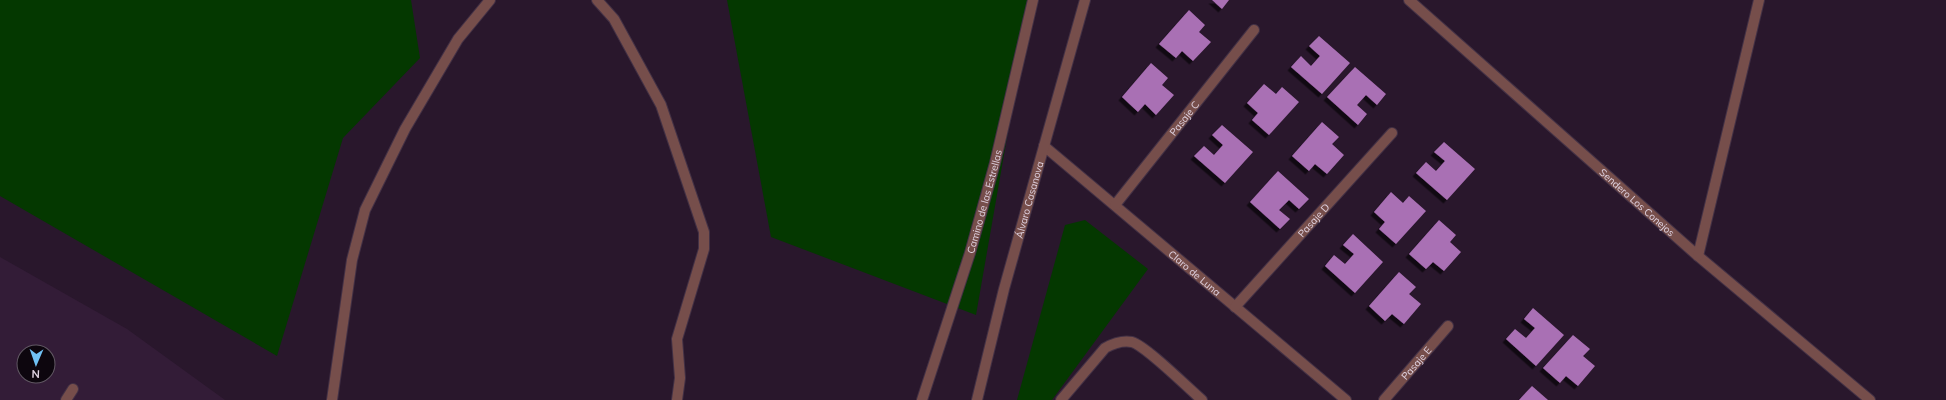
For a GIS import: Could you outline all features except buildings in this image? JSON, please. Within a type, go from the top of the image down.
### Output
[{"type":"street","points":[[332,400],[352,260],[365,210],[406,128],[458,39],[490,0]]},
{"type":"street","points":[[597,0],[614,19],[661,106],[704,232],[704,249],[677,339],[680,378],[677,400]]},
{"type":"street","name":"Camino de las Estrellas","points":[[922,400],[970,253],[996,163],[1033,0]]},
{"type":"street","name":"Álvaro Casanova","points":[[977,400],[1004,289],[1085,0]]},
{"type":"street","name":"Sendero Los Conejos","points":[[1409,0],[1698,256],[1870,400]]},
{"type":"street","points":[[1698,256],[1759,0]]},
{"type":"street","name":"Pasaje C","points":[[1115,205],[1254,30]]},
{"type":"street","name":"Pasaje D","points":[[1235,307],[1392,133]]},
{"type":"street","name":"Claro de Luna","points":[[1044,146],[1346,400]]},
{"type":"street","name":"Pasaje E","points":[[1384,400],[1448,326]]},
{"type":"street","points":[[1061,400],[1105,348],[1114,343],[1123,341],[1139,345],[1202,400]]},
{"type":"street","points":[[66,400],[73,388]]},
{"type":"shaded area","points":[[0,257],[127,329],[225,400],[0,400]]},
{"type":"green space","points":[[0,0],[411,0],[420,58],[343,138],[277,356],[0,196]]},
{"type":"green space","points":[[727,0],[1031,0],[976,315],[771,237]]},
{"type":"green space","points":[[1085,220],[1148,269],[1052,400],[1017,400],[1065,225]]}]
